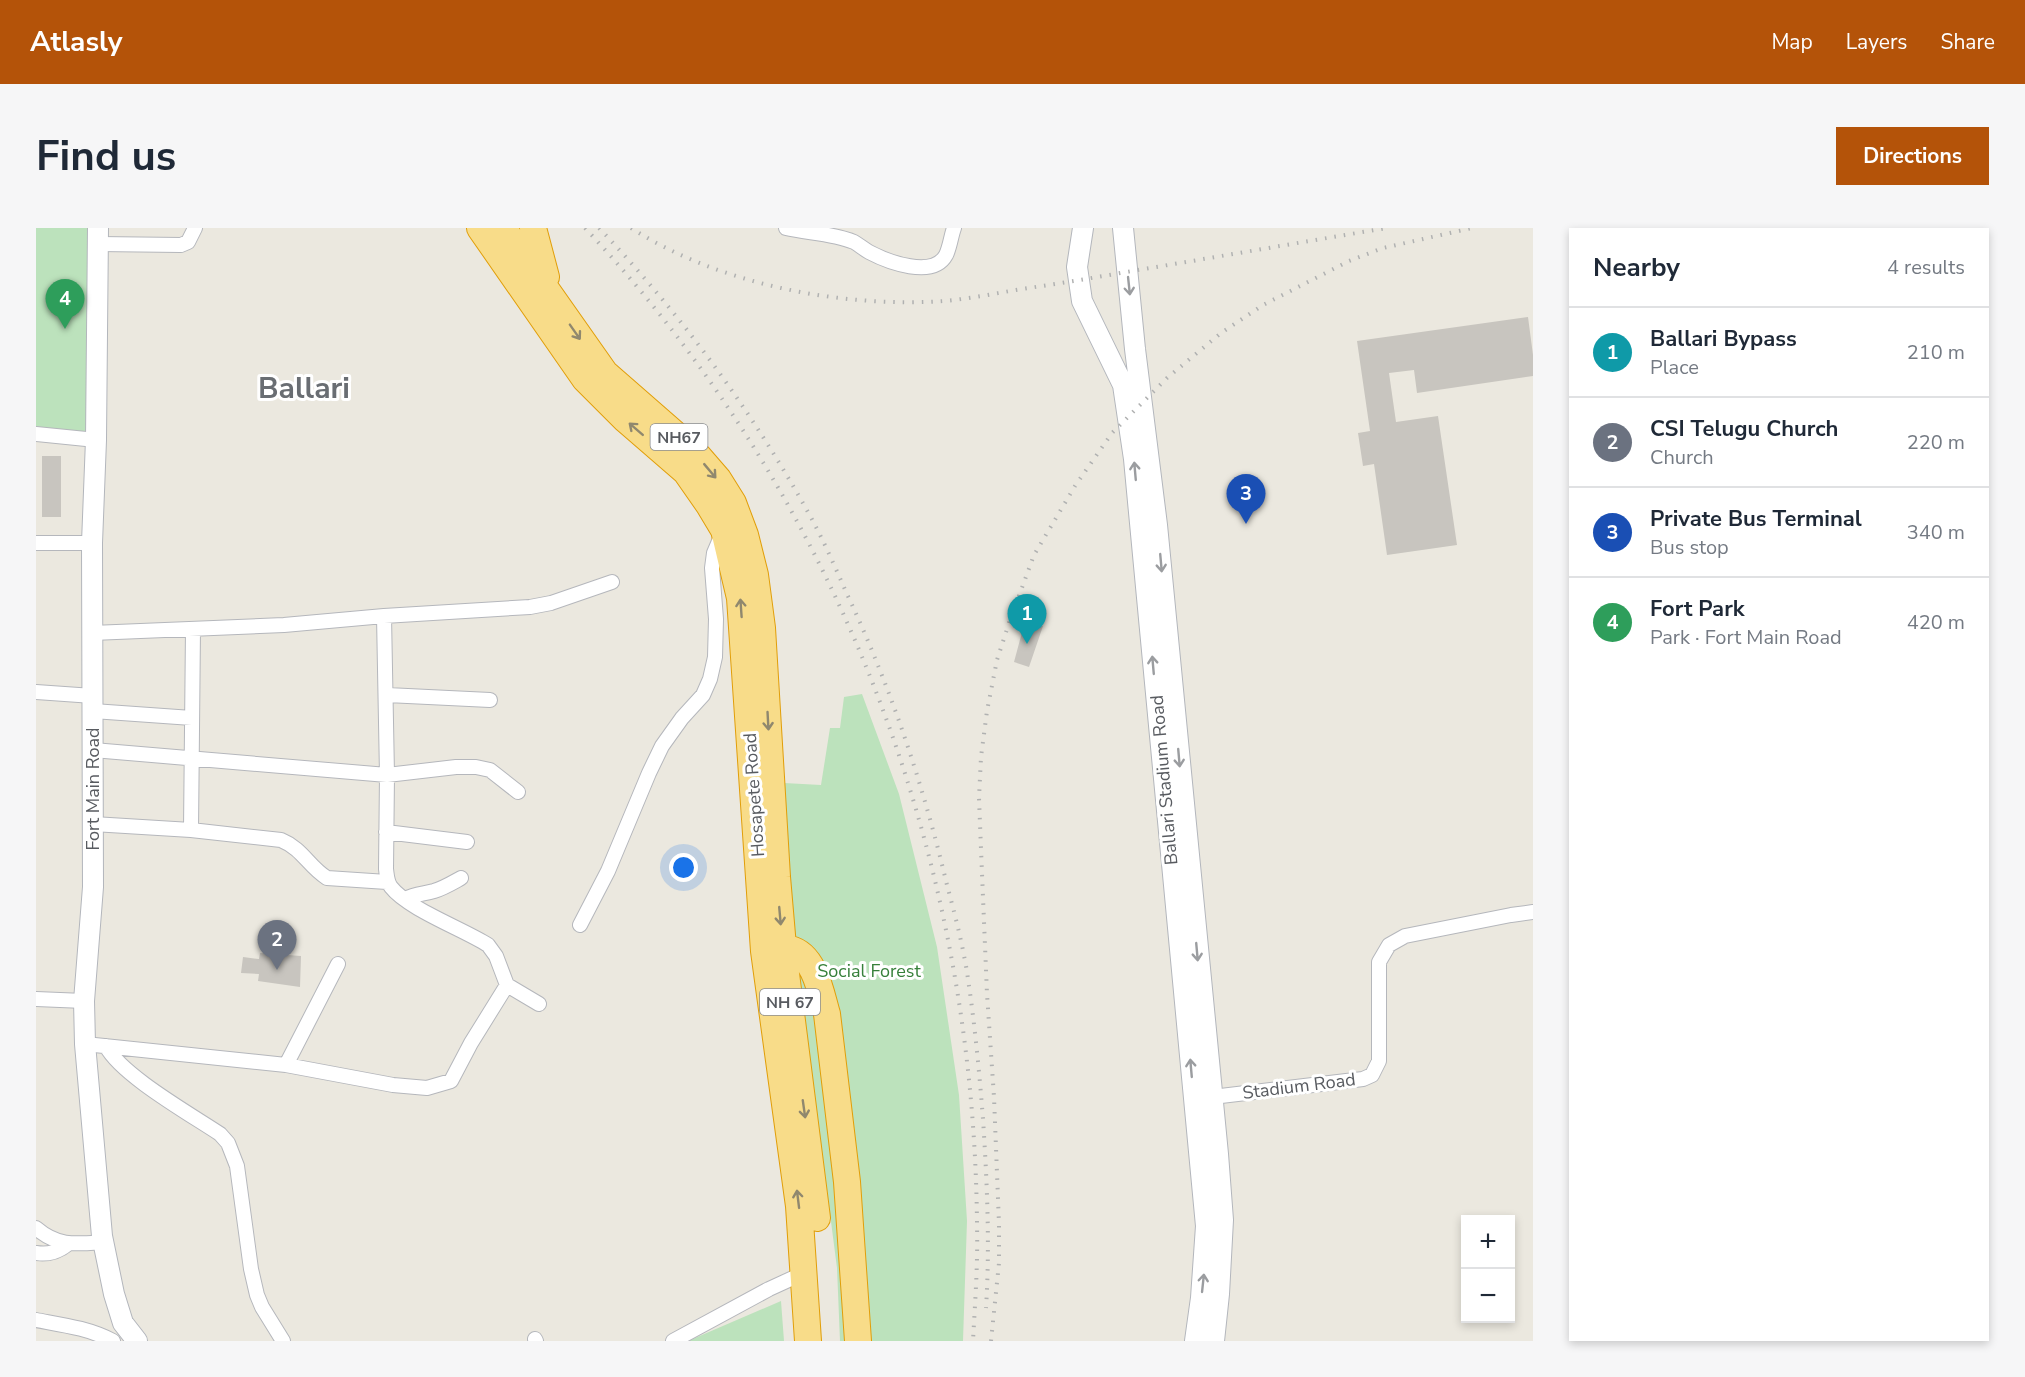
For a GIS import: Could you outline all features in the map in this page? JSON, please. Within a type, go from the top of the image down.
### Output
[{"type":"highway","points":[[480,228],[512,238],[547,309]]},
{"type":"highway","name":"NH67","points":[[512,238],[547,309],[605,373],[692,449],[718,479],[733,503],[746,535],[755,575],[765,663]]},
{"type":"highway","name":"Hosapete Road","points":[[547,309],[585,379],[626,420],[686,472],[710,505],[724,530],[740,598],[799,1206],[808,1341]]},
{"type":"highway","name":"Hosapete Road","points":[[765,663],[776,866],[774,950],[816,1203],[825,1341]]},
{"type":"highway","points":[[774,950],[791,950],[800,954],[807,962],[814,973],[827,1014],[847,1182],[858,1341]]},
{"type":"street","points":[[98,236],[181,245],[188,242],[195,228]]},
{"type":"street","points":[[786,228],[855,242],[869,252],[890,261],[923,268],[938,263],[945,256],[954,228]]},
{"type":"street","name":"Ballari Stadium Road","points":[[1083,228],[1077,267],[1082,301],[1123,386],[1134,459],[1149,525]]},
{"type":"street","name":"Ballari Stadium Road","points":[[1123,228],[1136,349],[1149,525],[1207,1059],[1203,1098],[1206,1226],[1202,1288],[1195,1341]]},
{"type":"street","name":"Fort Main Road","points":[[98,236],[96,440],[92,543],[93,887],[84,1001],[103,1242],[114,1294],[127,1339]]},
{"type":"street","points":[[36,434],[96,440]]},
{"type":"street","points":[[580,925],[608,871],[649,773],[663,746],[682,718],[703,695],[710,679],[715,657],[717,619],[712,568],[714,553],[724,530]]},
{"type":"street","points":[[36,543],[92,543]]},
{"type":"street","points":[[92,633],[284,625],[530,607],[551,603],[612,582]]},
{"type":"street","points":[[384,616],[387,695],[387,882],[405,899],[488,945],[496,956],[507,985],[539,1004]]},
{"type":"street","points":[[191,830],[193,629]]},
{"type":"street","points":[[36,692],[93,704],[192,718]]},
{"type":"street","points":[[387,695],[490,700]]},
{"type":"street","points":[[93,750],[387,775],[456,766],[476,767],[490,770],[518,792]]},
{"type":"street","points":[[93,824],[191,830],[281,840],[293,845],[319,873],[327,878],[387,882]]},
{"type":"street","points":[[386,832],[467,842]]},
{"type":"street","points":[[405,899],[413,894],[432,892],[461,878]]},
{"type":"street","name":"Stadium Road","points":[[1203,1098],[1363,1079],[1372,1075],[1379,1061],[1379,962],[1389,945],[1405,936],[1533,912]]},
{"type":"street","points":[[286,1065],[338,964]]},
{"type":"street","points":[[86,1044],[286,1065],[393,1085],[427,1088],[451,1081],[471,1043],[507,985]]},
{"type":"street","points":[[36,999],[84,1001]]},
{"type":"street","points":[[106,1046],[110,1054],[130,1073],[220,1134],[228,1143],[237,1166],[251,1269],[257,1295],[283,1341]]},
{"type":"street","name":"Ballari Stadium Road","points":[[1203,1098],[1223,1220],[1214,1341]]},
{"type":"street","points":[[36,1227],[53,1239],[68,1244],[103,1242]]},
{"type":"street","points":[[36,1253],[59,1251],[68,1244]]},
{"type":"street","points":[[673,1341],[769,1289],[804,1273]]},
{"type":"street","points":[[36,1320],[127,1339]]},
{"type":"green space","points":[[36,228],[98,228],[92,436],[36,431]]},
{"type":"green space","name":"Social Forest","points":[[862,694],[899,794],[937,947],[959,1095],[967,1221],[963,1341],[840,1341],[837,1268],[793,944],[784,783],[821,785],[830,728],[840,728],[844,697]]},
{"type":"green space","points":[[781,1301],[784,1341],[688,1341]]},
{"type":"building","points":[[1528,317],[1533,376],[1417,393],[1414,370],[1389,373],[1396,422],[1438,416],[1457,545],[1387,555],[1374,464],[1363,466],[1358,433],[1370,431],[1357,341]]},
{"type":"building","points":[[42,456],[61,456],[61,517],[42,517]]},
{"type":"building","points":[[1024,625],[1043,626],[1029,667],[1014,662]]},
{"type":"building","points":[[260,953],[301,956],[300,987],[258,981],[259,974],[241,973],[243,957],[259,959]]},
{"type":"railway","points":[[585,228],[675,333],[753,446],[820,565],[875,689],[919,818],[950,951],[970,1087],[977,1225],[973,1341]]},
{"type":"railway","points":[[599,228],[629,260],[686,329],[764,438],[824,543],[863,629],[892,701],[927,810],[966,966],[976,1042],[987,1189],[986,1308]]},
{"type":"railway","points":[[631,228],[665,248],[741,278],[823,296],[905,302],[971,298],[1387,228]]},
{"type":"railway","points":[[991,1341],[999,1263],[999,1224],[979,798],[981,757],[997,660],[1034,555],[1075,486],[1112,433],[1167,378],[1221,333],[1263,305],[1349,261],[1383,248],[1472,228]]},
{"type":"place","name":"Fort Park","points":[[65,329]]},
{"type":"place","name":"Private Bus Terminal","points":[[1246,524]]},
{"type":"place","name":"Ballari Bypass","points":[[1027,644]]},
{"type":"place","name":"CSI Telugu Church","points":[[277,970]]},
{"type":"district","name":"Ballari","points":[[304,388]]}]
